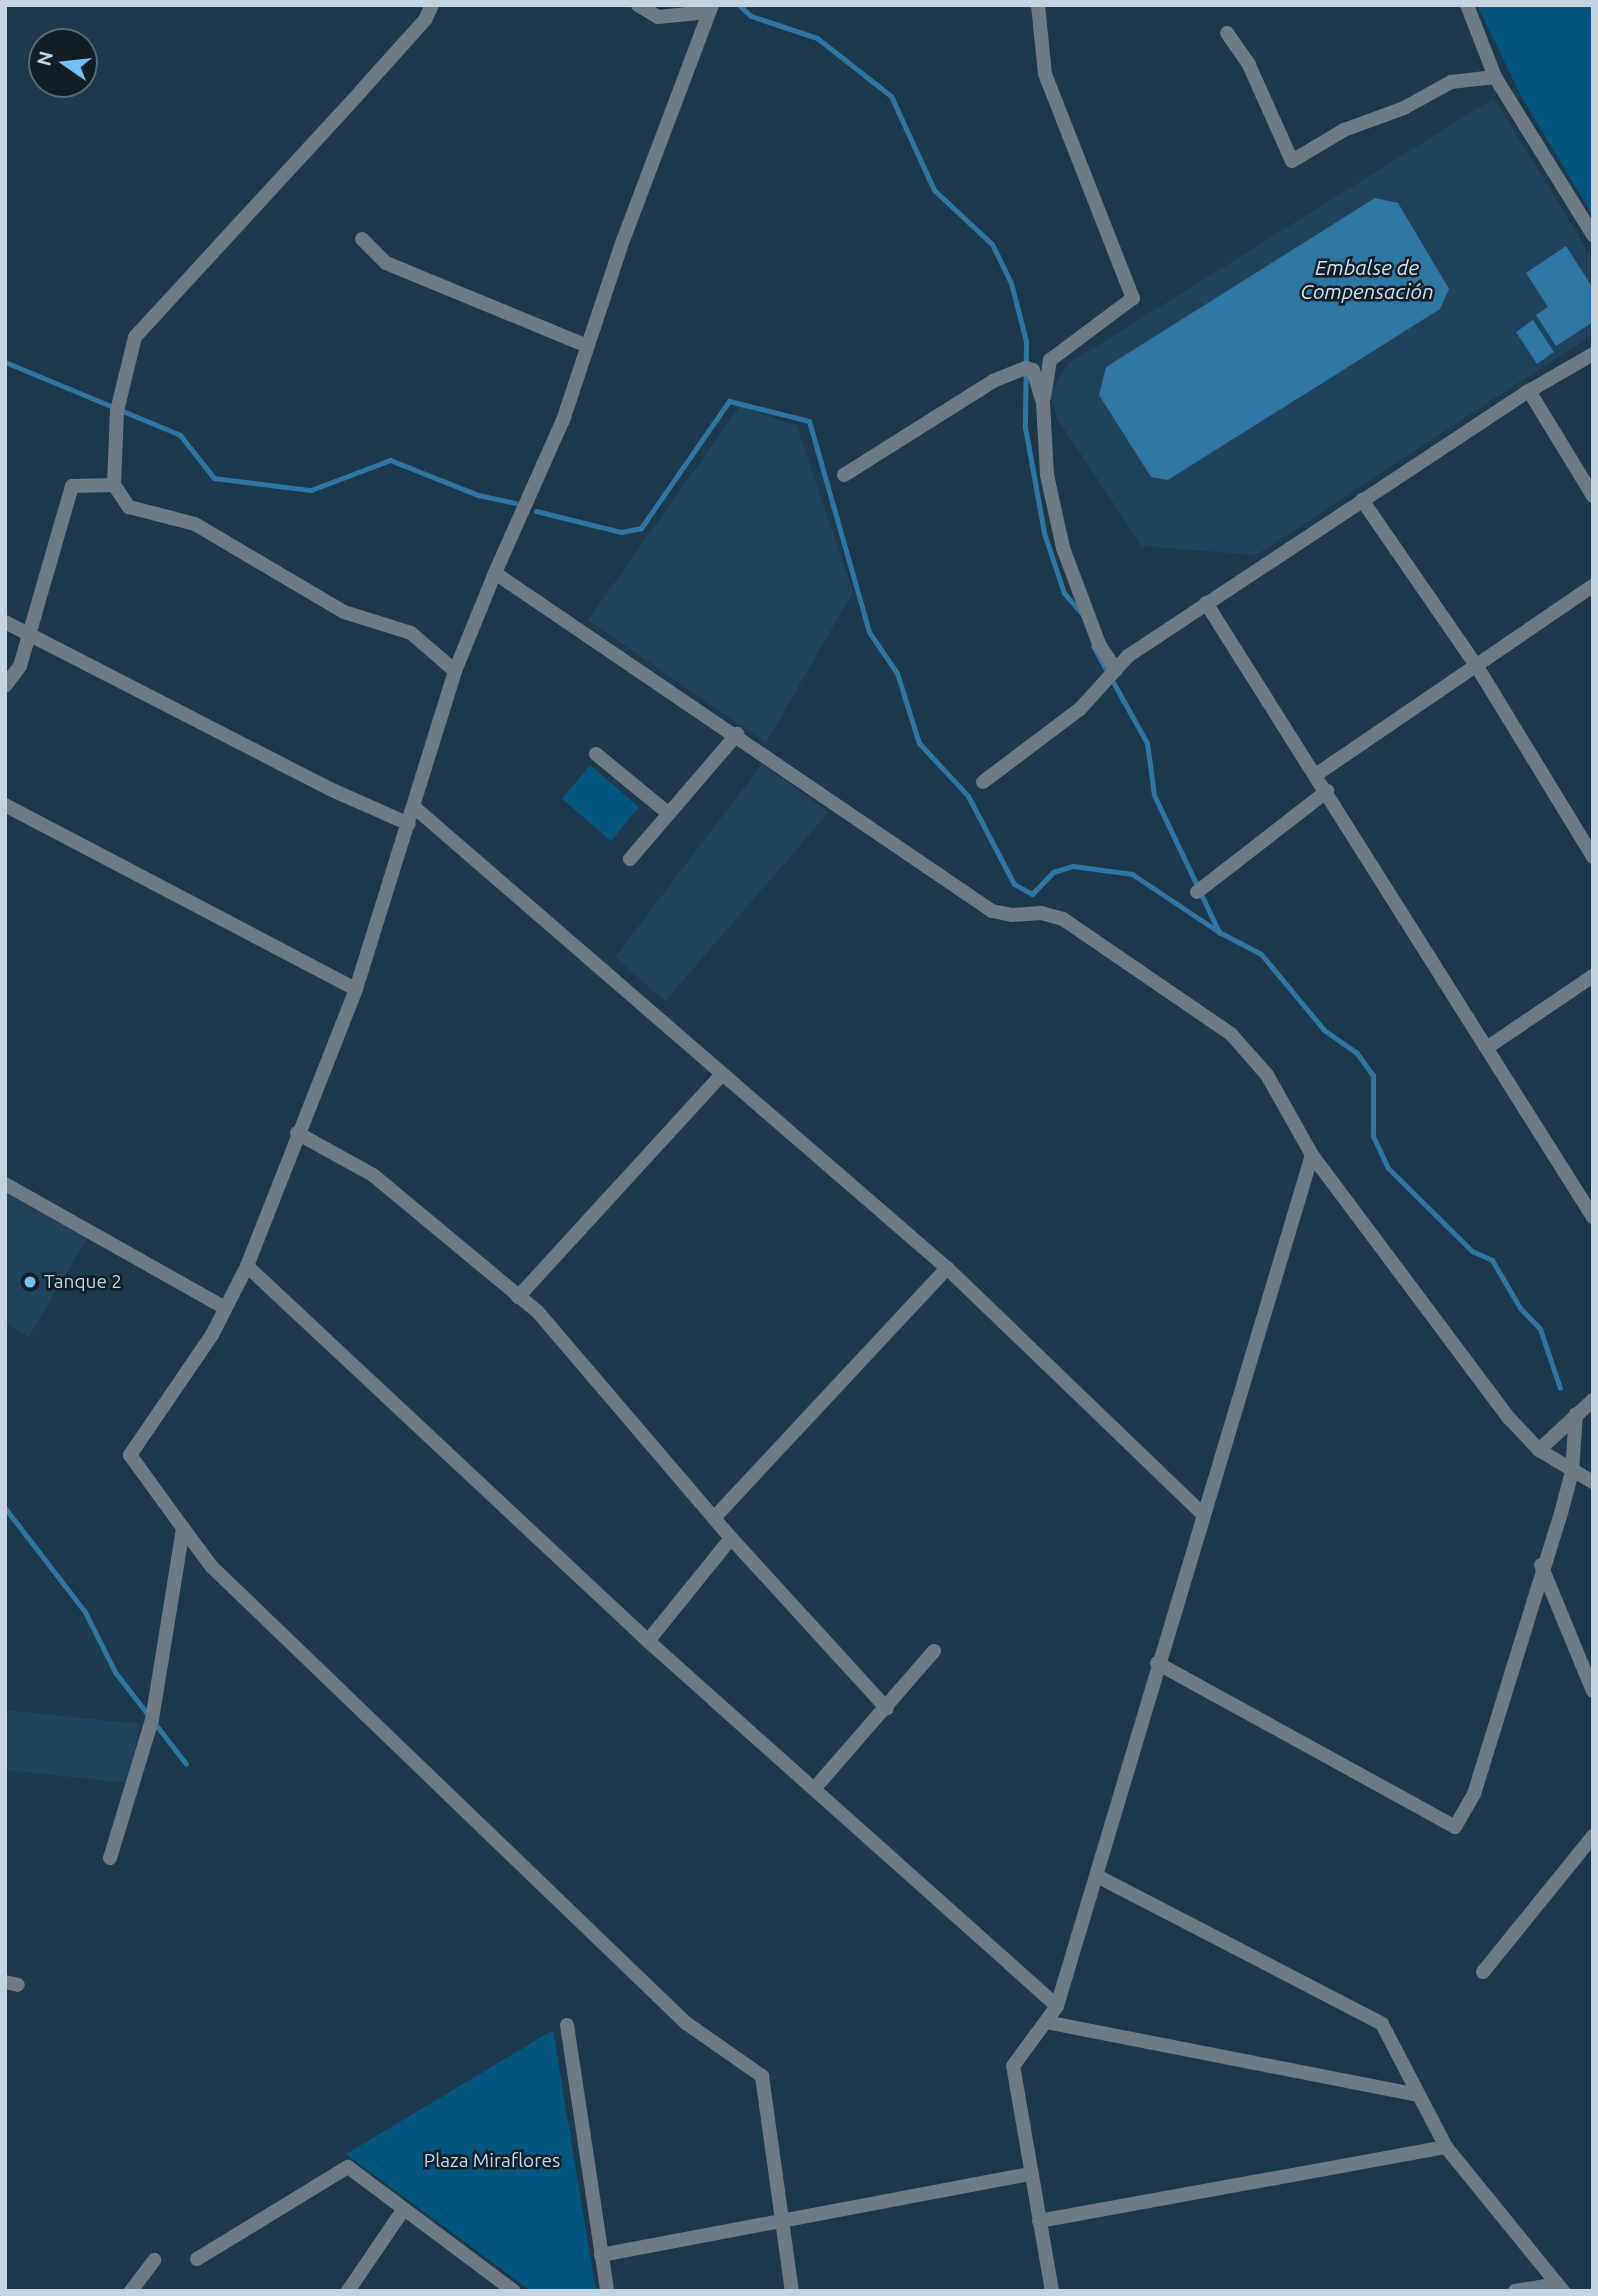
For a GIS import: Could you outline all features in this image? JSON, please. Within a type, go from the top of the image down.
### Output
[{"type":"street","points":[[432,5],[425,20],[135,337],[117,411],[114,485],[129,507],[195,524],[344,612],[411,633],[455,671]]},
{"type":"street","points":[[638,5],[659,17],[710,9],[587,346],[563,420],[455,671],[356,989],[297,1133],[247,1266],[212,1335],[130,1455],[212,1567],[686,2023],[738,2063],[762,2076],[792,2291]]},
{"type":"street","points":[[1038,5],[1045,74],[1133,298],[1050,360],[1042,403]]},
{"type":"street","points":[[1467,5],[1495,77],[1593,235]]},
{"type":"street","points":[[1227,33],[1249,65],[1292,160],[1344,130],[1404,108],[1451,82],[1495,77]]},
{"type":"street","points":[[362,239],[386,263],[587,346]]},
{"type":"street","points":[[983,782],[1080,709],[1128,656],[1529,391],[1593,355]]},
{"type":"street","points":[[844,475],[1015,372],[1033,370],[1042,403],[1047,475],[1063,548],[1099,644],[1116,670]]},
{"type":"street","points":[[1529,391],[1593,496]]},
{"type":"street","points":[[5,686],[20,666],[72,486],[114,485]]},
{"type":"street","points":[[1362,500],[1476,665],[1593,857]]},
{"type":"street","points":[[495,573],[737,734],[992,911],[1041,913],[1063,919],[1231,1034],[1267,1075],[1312,1155],[1431,1317],[1539,1450],[1572,1472],[1593,1482]]},
{"type":"street","points":[[1317,774],[1593,586]]},
{"type":"street","points":[[1206,603],[1317,774],[1593,1217]]},
{"type":"street","points":[[5,622],[330,789],[409,824]]},
{"type":"street","points":[[631,859],[737,734]]},
{"type":"street","points":[[596,754],[669,814]]},
{"type":"street","points":[[1197,892],[1327,791]]},
{"type":"street","points":[[5,805],[356,989]]},
{"type":"street","points":[[414,807],[947,1268],[1202,1513]]},
{"type":"street","points":[[1488,1047],[1593,976]]},
{"type":"street","points":[[518,1297],[722,1074]]},
{"type":"street","points":[[297,1133],[373,1175],[537,1311],[731,1538],[887,1709]]},
{"type":"street","points":[[1052,2291],[1013,2066],[1057,2006],[1157,1663],[1312,1155]]},
{"type":"street","points":[[5,1184],[225,1308]]},
{"type":"street","points":[[247,1266],[648,1641],[1057,2006]]},
{"type":"street","points":[[714,1518],[947,1268]]},
{"type":"street","points":[[1539,1450],[1593,1401]]},
{"type":"street","points":[[1157,1663],[1455,1827],[1474,1794],[1541,1565],[1572,1472],[1576,1415]]},
{"type":"street","points":[[110,1858],[152,1720],[183,1528]]},
{"type":"street","points":[[648,1641],[731,1538]]},
{"type":"street","points":[[1541,1565],[1593,1691]]},
{"type":"street","points":[[814,1789],[887,1709],[934,1651]]},
{"type":"street","points":[[1483,1972],[1593,1836]]},
{"type":"street","points":[[1097,1876],[1382,2024],[1446,2147],[1560,2288]]},
{"type":"street","points":[[1046,2022],[1419,2095]]},
{"type":"street","points":[[567,2025],[607,2291]]},
{"type":"street","points":[[1039,2221],[1446,2147]]},
{"type":"street","points":[[197,2259],[348,2167],[514,2291]]},
{"type":"street","points":[[601,2255],[1030,2174]]},
{"type":"street","points":[[348,2291],[403,2210]]},
{"type":"street","points":[[131,2291],[154,2260]]},
{"type":"street","points":[[1516,2291],[1560,2288]]},
{"type":"shaded area","points":[[1494,98],[1593,259],[1593,334],[1256,555],[1142,546],[1057,418],[1049,394],[1068,364]]},
{"type":"shaded area","points":[[740,406],[797,426],[853,592],[766,743],[588,620]]},
{"type":"shaded area","points":[[762,764],[829,812],[665,1001],[615,957]]},
{"type":"shaded area","name":"Tanque 2","points":[[5,1193],[87,1238],[29,1337],[5,1322]]},
{"type":"shaded area","points":[[5,1710],[140,1724],[127,1783],[5,1770]]},
{"type":"green space","points":[[1477,5],[1593,5],[1593,216],[1522,98]]},
{"type":"green space","points":[[590,765],[639,807],[611,841],[562,799]]},
{"type":"green space","name":"Plaza Miraflores","points":[[553,2030],[596,2291],[531,2291],[346,2154]]},
{"type":"water","name":"Embalse de Compensación","points":[[1375,198],[1398,203],[1449,289],[1440,309],[1168,480],[1151,477],[1099,395],[1106,367]]},
{"type":"water","points":[[1566,246],[1593,288],[1593,322],[1556,346],[1536,315],[1548,307],[1526,273]]},
{"type":"water","points":[[1533,320],[1554,352],[1537,364],[1516,332]]},
{"type":"waterway","points":[[739,5],[751,16],[817,38],[891,96],[934,190],[992,244],[1011,283],[1026,341],[1025,427],[1044,533],[1064,593],[1082,614]]},
{"type":"waterway","points":[[5,362],[180,435],[214,478],[311,490],[390,460],[478,495],[515,503]]},
{"type":"waterway","points":[[536,511],[621,532],[641,528],[729,401],[809,421],[869,632],[897,673],[919,743],[968,796],[1014,884],[1032,894],[1053,872],[1073,866],[1132,874],[1219,932]]},
{"type":"waterway","points":[[1093,646],[1147,743],[1154,795],[1219,932],[1261,954],[1324,1030],[1356,1052],[1373,1075],[1373,1136],[1388,1168],[1472,1251],[1492,1260],[1520,1308],[1540,1329],[1560,1388]]},
{"type":"waterway","points":[[5,1508],[85,1612],[115,1672],[186,1764]]},
{"type":"place","name":"Tanque 2","points":[[30,1282]]}]
